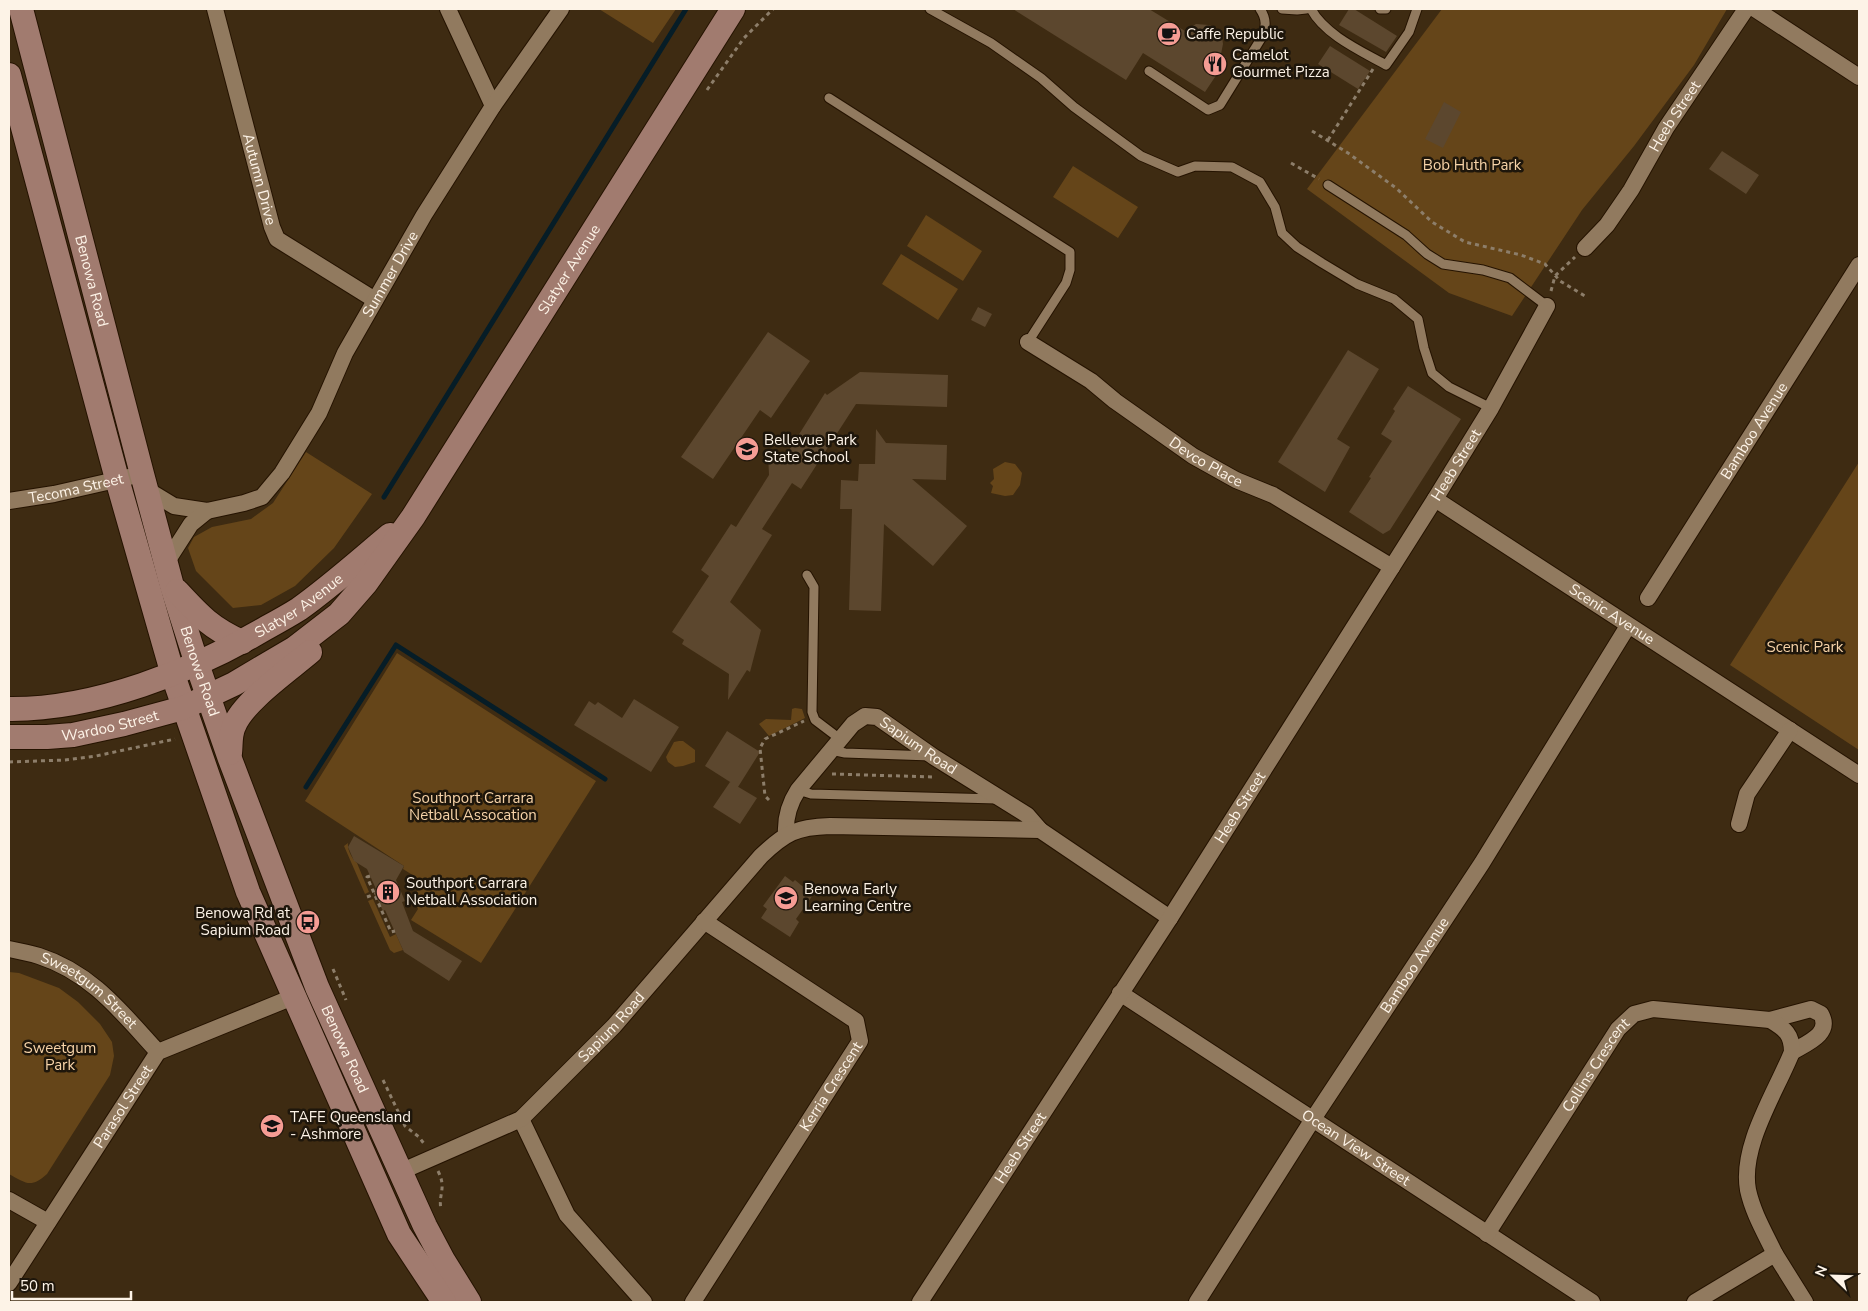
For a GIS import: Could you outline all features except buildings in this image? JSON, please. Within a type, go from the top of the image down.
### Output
[{"type":"main road","name":"Benowa Road","points":[[21,9],[172,586],[208,696],[317,987],[400,1172],[442,1260],[468,1302]]},
{"type":"main road","name":"Slatyer Avenue","points":[[208,696],[242,679],[294,648],[339,614],[366,583],[413,517],[732,12]]},
{"type":"main road","name":"Benowa Road","points":[[9,75],[117,479],[173,675],[248,892],[399,1234],[444,1302]]},
{"type":"main road","name":"Slatyer Avenue","points":[[173,675],[242,642],[298,610],[413,517]]},
{"type":"main road","points":[[172,586],[198,614],[218,631],[242,642]]},
{"type":"main road","points":[[230,759],[231,733],[238,717],[259,695],[318,645],[339,614]]},
{"type":"main road","name":"Wardoo Street","points":[[9,709],[66,704],[173,675]]},
{"type":"main road","name":"Wardoo Street","points":[[9,736],[47,737],[73,735],[183,708],[208,696]]},
{"type":"street","name":"Autumn Drive","points":[[215,9],[272,227],[277,239],[375,300]]},
{"type":"street","points":[[448,9],[493,106]]},
{"type":"street","name":"Summer Drive","points":[[144,481],[174,506],[207,511],[262,497],[282,472],[319,413],[345,353],[424,215],[493,106],[561,9]]},
{"type":"street","name":"Heeb Street","points":[[1584,248],[1607,225],[1631,190],[1666,128],[1746,9]]},
{"type":"street","points":[[1755,9],[1859,77]]},
{"type":"street","name":"Bamboo Avenue","points":[[1648,598],[1859,265]]},
{"type":"street","name":"Heeb Street","points":[[920,1302],[1170,918],[1435,499],[1491,408],[1547,306]]},
{"type":"street","name":"Devco Place","points":[[1028,342],[1091,381],[1115,401],[1193,456],[1236,480],[1274,495],[1392,567]]},
{"type":"street","name":"Tecoma Street","points":[[9,501],[54,494],[117,479],[144,481]]},
{"type":"street","name":"Scenic Avenue","points":[[1435,499],[1859,775]]},
{"type":"street","points":[[166,563],[191,524],[207,511]]},
{"type":"street","name":"Bamboo Avenue","points":[[1197,1302],[1313,1119],[1482,863],[1628,626]]},
{"type":"street","name":"Sapium Road","points":[[786,834],[785,820],[798,790],[856,721],[861,717],[870,715],[882,720],[934,757],[1027,815],[1040,830],[1170,918]]},
{"type":"street","points":[[1739,824],[1747,794],[1790,730]]},
{"type":"street","name":"Sapium Road","points":[[400,1172],[521,1119],[614,1026],[761,856],[786,834],[810,826],[1040,830]]},
{"type":"street","name":"Kerria Crescent","points":[[693,1302],[860,1041],[856,1021],[704,921]]},
{"type":"street","name":"Sweetgum Street","points":[[9,949],[39,956],[69,968],[101,990],[158,1052]]},
{"type":"street","name":"Ocean View Street","points":[[1120,993],[1592,1302]]},
{"type":"street","name":"Parasol Street","points":[[9,1282],[158,1052],[293,997]]},
{"type":"street","name":"Collins Crescent","points":[[1487,1234],[1618,1029],[1634,1014],[1653,1009],[1770,1020],[1811,1009],[1821,1014],[1824,1025],[1821,1033],[1792,1052]]},
{"type":"street","points":[[1770,1020],[1788,1032],[1791,1037],[1792,1052],[1753,1140],[1748,1164],[1748,1188],[1755,1214],[1775,1254],[1805,1302]]},
{"type":"street","points":[[521,1119],[567,1215],[644,1302]]},
{"type":"street","points":[[9,1200],[48,1222]]},
{"type":"street","points":[[1695,1302],[1775,1254]]},
{"type":"lane","points":[[930,9],[991,43],[1041,78],[1074,107],[1141,156],[1178,172],[1195,166],[1232,166],[1260,182],[1276,207],[1282,233],[1297,247],[1322,263],[1357,284],[1394,300],[1418,318],[1424,348],[1432,372],[1448,387],[1491,408]]},
{"type":"lane","points":[[1148,72],[1208,110],[1212,110],[1220,105],[1262,38],[1265,19],[1260,9]]},
{"type":"lane","points":[[1282,9],[1306,9]]},
{"type":"lane","points":[[1311,9],[1321,24],[1331,32],[1386,65],[1409,32],[1417,9]]},
{"type":"lane","points":[[1380,9],[1386,9]]},
{"type":"lane","points":[[830,98],[1070,252],[1070,270],[1066,283],[1028,342]]},
{"type":"lane","points":[[1328,185],[1406,235],[1427,254],[1443,264],[1483,270],[1510,278],[1547,306]]},
{"type":"lane","points":[[807,575],[814,587],[812,712],[815,720],[845,753],[934,757]]},
{"type":"lane","points":[[798,790],[811,794],[1002,800]]},
{"type":"path","points":[[705,93],[744,38],[773,9]]},
{"type":"path","points":[[1328,140],[1379,61]]},
{"type":"path","points":[[1312,130],[1348,153],[1396,188],[1432,222],[1466,242],[1521,255],[1545,264],[1565,285],[1585,296]]},
{"type":"path","points":[[1291,163],[1328,185]]},
{"type":"path","points":[[1547,306],[1555,276],[1584,248]]},
{"type":"path","points":[[769,800],[765,796],[760,748],[765,739],[814,717]]},
{"type":"path","points":[[827,774],[941,777]]},
{"type":"path","points":[[370,876],[367,877],[391,932],[395,931]]},
{"type":"path","points":[[366,897],[375,894]]},
{"type":"path","points":[[333,969],[349,1007]]},
{"type":"path","points":[[379,1073],[406,1126],[419,1137],[427,1148]]},
{"type":"green space","points":[[599,9],[676,9],[653,43]]},
{"type":"green space","name":"Bob Huth Park","points":[[1442,9],[1727,9],[1694,65],[1634,146],[1582,210],[1512,316],[1449,293],[1307,189]]},
{"type":"green space","points":[[1073,166],[1138,207],[1118,238],[1053,197]]},
{"type":"green space","points":[[926,215],[982,251],[963,281],[907,246]]},
{"type":"green space","points":[[901,254],[958,289],[938,320],[882,284]]},
{"type":"green space","points":[[306,452],[372,494],[334,548],[295,586],[261,605],[233,608],[196,571],[188,548],[194,537],[212,527],[251,519],[273,503]]},
{"type":"green space","points":[[1005,462],[1015,464],[1022,473],[1020,485],[1013,495],[1005,496],[991,493],[993,486],[990,483],[994,479],[993,469]]},
{"type":"green space","name":"Scenic Park","points":[[1859,462],[1859,750],[1730,665]]},
{"type":"green space","name":"Southport Carrara Netball Assocation","points":[[397,653],[596,781],[481,963],[411,920],[418,909],[413,898],[423,881],[422,879],[403,869],[404,866],[305,801]]},
{"type":"green space","points":[[792,709],[802,709],[805,718],[769,736],[759,724],[766,719],[791,720]]},
{"type":"green space","points":[[683,741],[695,750],[695,762],[675,767],[668,762],[666,757],[674,742]]},
{"type":"green space","points":[[348,843],[350,854],[357,863],[369,892],[365,894],[344,846]]},
{"type":"green space","points":[[373,899],[390,937],[396,934],[403,950],[394,953],[390,950],[368,901]]},
{"type":"green space","name":"Sweetgum Park","points":[[9,972],[19,973],[59,988],[78,1002],[100,1024],[112,1042],[114,1056],[110,1075],[47,1174],[33,1183],[25,1182],[9,1174]]},
{"type":"waterway","points":[[384,497],[686,9]]},
{"type":"waterway","points":[[306,787],[396,645],[605,779]]},
{"type":"place","name":"Caffe Republic","points":[[1169,34]]},
{"type":"place","name":"Camelot Gourmet Pizza","points":[[1215,64]]},
{"type":"place","name":"Bellevue Park State School","points":[[747,449]]},
{"type":"place","name":"Southport Carrara Netball Association","points":[[388,892]]},
{"type":"place","name":"Benowa Early Learning Centre","points":[[786,898]]},
{"type":"place","name":"Benowa Rd at Sapium Road","points":[[308,922]]},
{"type":"place","name":"TAFE Queensland - Ashmore","points":[[272,1126]]}]
